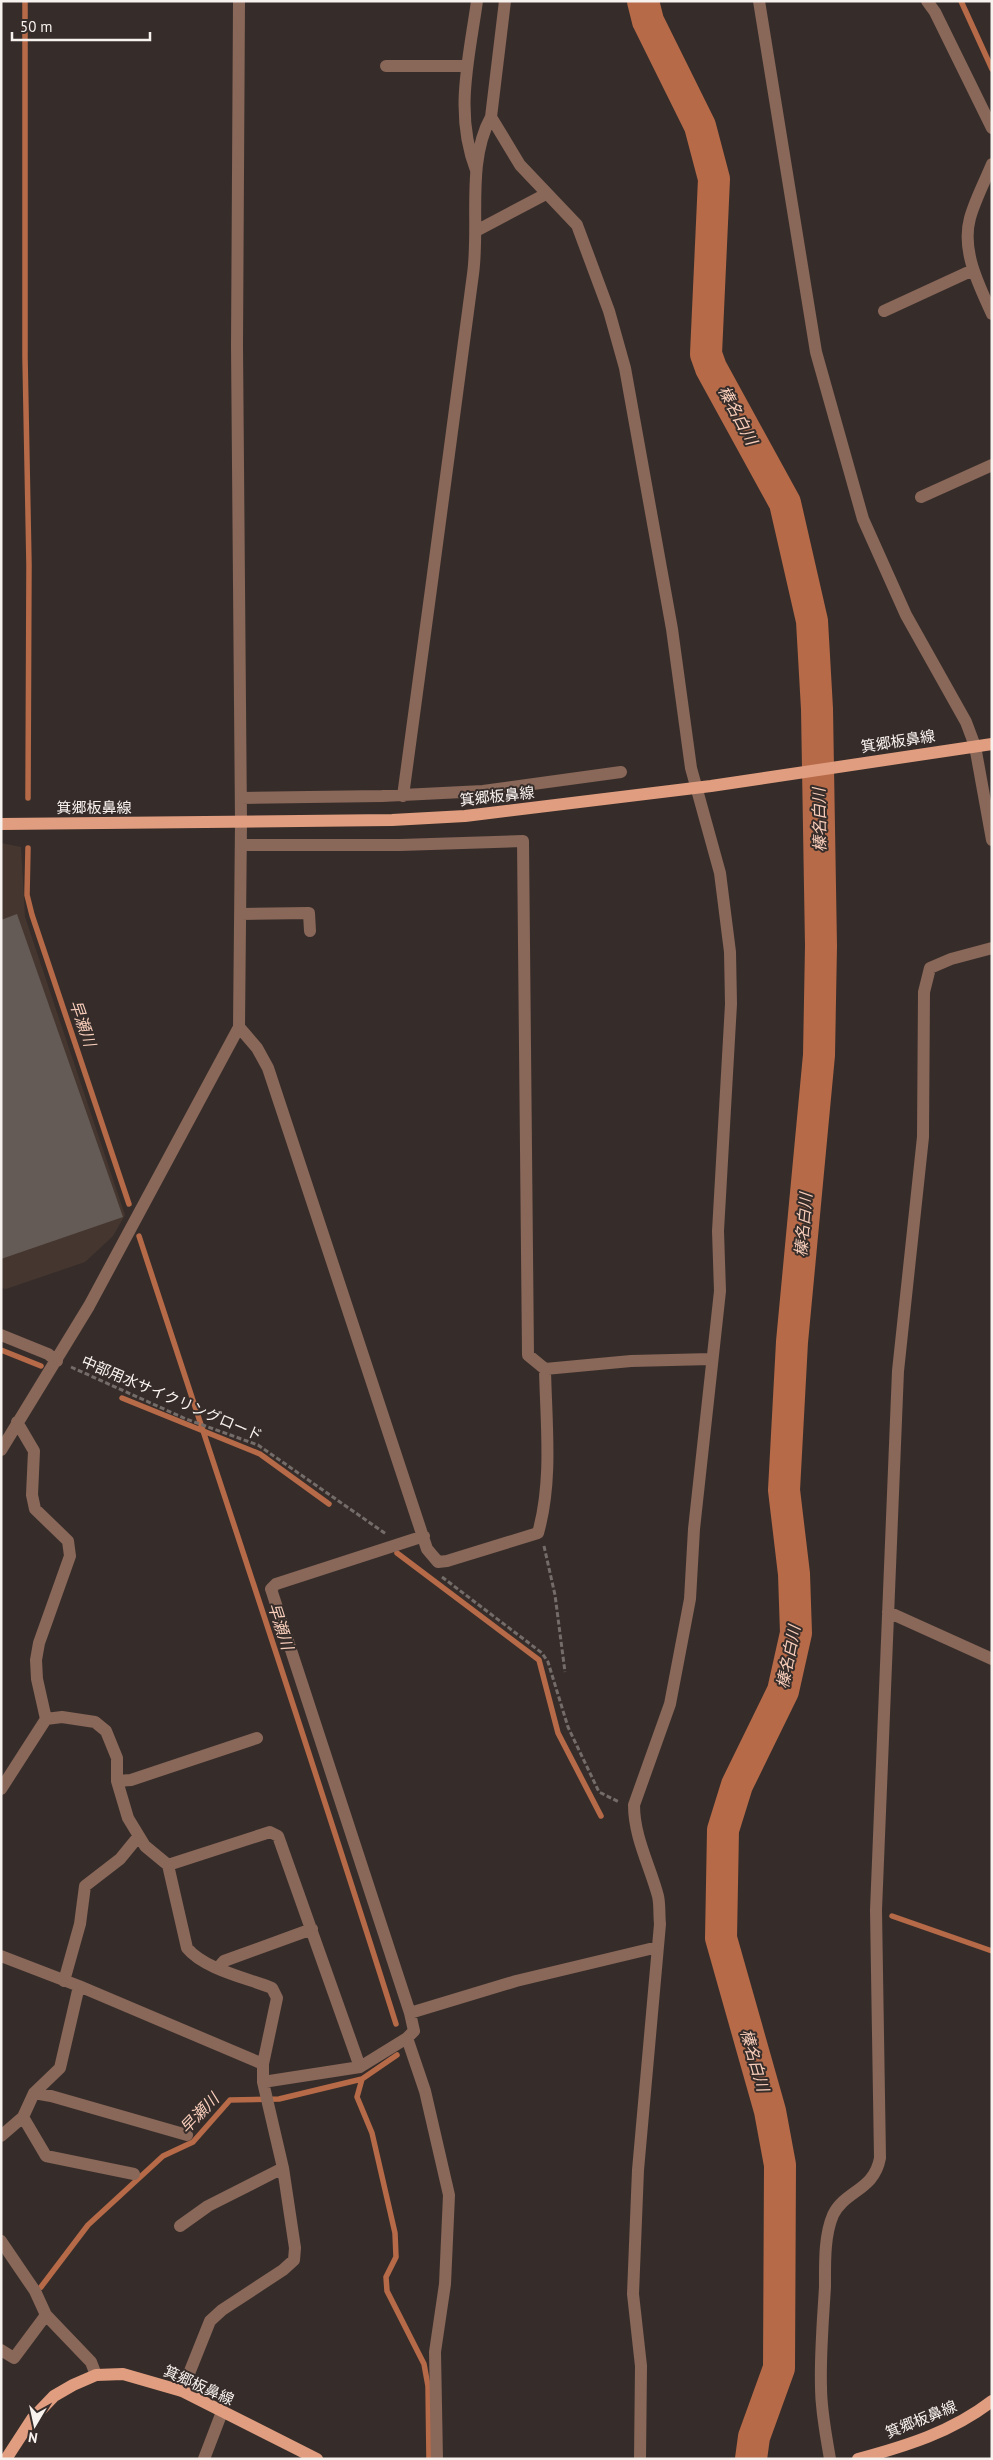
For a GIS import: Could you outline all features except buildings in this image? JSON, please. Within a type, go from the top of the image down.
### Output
[{"type":"main road","name":"箕郷板鼻線","points":[[1,824],[392,820],[465,816],[711,786],[992,744]]},
{"type":"main road","name":"箕郷板鼻線","points":[[6,2459],[32,2419],[54,2396],[96,2375],[123,2374],[182,2391],[316,2459]]},
{"type":"main road","name":"箕郷板鼻線","points":[[858,2459],[933,2435],[976,2413],[992,2401]]},
{"type":"street","points":[[1,1450],[17,1422],[62,1363],[90,1306],[239,1027],[241,798],[237,346],[239,1]]},
{"type":"street","points":[[477,1],[466,66],[468,148],[477,172]]},
{"type":"street","points":[[403,796],[472,280],[476,231],[477,172],[483,132],[491,117],[505,1]]},
{"type":"street","points":[[759,1],[816,352],[861,510],[906,615],[966,722],[975,746],[992,840]]},
{"type":"street","points":[[927,1],[935,12],[992,128]]},
{"type":"street","points":[[386,66],[466,66]]},
{"type":"street","points":[[491,117],[520,165],[577,225],[596,270],[625,368],[672,629],[696,787],[720,873],[730,952],[731,1004],[718,1232],[720,1291],[711,1359],[694,1529],[690,1599],[670,1704],[634,1805],[638,1832],[658,1899],[658,1946],[638,2170],[633,2294],[641,2366],[640,2459]]},
{"type":"street","points":[[991,309],[973,270],[968,231],[970,218],[992,164]]},
{"type":"street","points":[[476,231],[546,194]]},
{"type":"street","points":[[884,311],[973,270]]},
{"type":"street","points":[[921,497],[992,465]]},
{"type":"street","points":[[241,798],[403,796],[483,791],[621,772]]},
{"type":"street","points":[[241,845],[400,845],[523,841],[528,1355],[545,1369],[631,1361],[711,1359]]},
{"type":"street","points":[[241,914],[309,913],[310,931]]},
{"type":"street","points":[[830,2459],[821,2387],[826,2261],[830,2226],[834,2214],[840,2206],[870,2182],[878,2171],[880,2158],[876,1910],[898,1371],[923,1137],[924,992],[930,968],[951,959],[992,948]]},
{"type":"street","points":[[239,1027],[257,1048],[268,1068],[428,1549],[438,1562],[447,1561],[538,1533],[543,1515],[548,1463],[545,1369]]},
{"type":"street","points":[[1,1335],[48,1354],[62,1363]]},
{"type":"street","points":[[1,1789],[46,1719],[37,1679],[36,1660],[39,1643],[70,1556],[68,1541],[35,1508],[32,1495],[34,1451],[27,1436],[17,1422]]},
{"type":"street","points":[[263,2082],[360,2068],[407,2038],[414,2031],[410,2013],[271,1589],[276,1584],[424,1536]]},
{"type":"street","points":[[888,1612],[992,1659]]},
{"type":"street","points":[[46,1719],[62,1717],[95,1722],[106,1731],[116,1758],[117,1781],[124,1809],[138,1837],[145,1846],[168,1864],[187,1948],[194,1956],[218,1968],[272,1988],[277,1998],[263,2064],[263,2082],[283,2168],[295,2248],[294,2260],[283,2270],[222,2310],[210,2322],[182,2391]]},
{"type":"street","points":[[117,1781],[131,1780],[257,1738]]},
{"type":"street","points":[[168,1864],[270,1832],[278,1836],[360,2068]]},
{"type":"street","points":[[64,1980],[80,1924],[85,1886],[120,1859],[138,1837]]},
{"type":"street","points":[[218,1968],[224,1961],[312,1929]]},
{"type":"street","points":[[410,2013],[516,1981],[658,1946]]},
{"type":"street","points":[[1,1956],[79,1986],[263,2064]]},
{"type":"street","points":[[1,2136],[23,2117],[34,2093],[60,2068],[79,1986]]},
{"type":"street","points":[[407,2038],[425,2091],[449,2195],[445,2284],[435,2352],[437,2459]]},
{"type":"street","points":[[34,2093],[52,2096],[188,2135]]},
{"type":"street","points":[[23,2117],[46,2156],[134,2174]]},
{"type":"street","points":[[180,2226],[208,2206],[283,2168]]},
{"type":"street","points":[[1,2241],[35,2292],[46,2315],[91,2362],[96,2375]]},
{"type":"street","points":[[1,2350],[14,2358],[46,2315]]},
{"type":"street","points":[[204,2459],[222,2412]]},
{"type":"path","name":"中部用水サイクリングロード","points":[[62,1363],[186,1418],[258,1445],[392,1538]]},
{"type":"path","points":[[538,1533],[542,1536],[555,1595],[565,1672]]},
{"type":"path","points":[[435,1571],[542,1653],[548,1662],[568,1727],[599,1792],[627,1804]]},
{"type":"shaded area","points":[[1,843],[21,847],[25,917],[125,1215],[113,1236],[85,1262],[6,1289],[1,1288]]},
{"type":"waterway","name":"早瀬川","points":[[25,1],[25,357],[29,565],[28,798]]},
{"type":"waterway","name":"榛名白川","points":[[643,1],[648,21],[700,126],[714,179],[706,354],[711,368],[785,503],[812,621],[817,709],[821,946],[819,1055],[792,1342],[784,1490],[794,1574],[796,1633],[783,1691],[737,1785],[723,1830],[721,1938],[770,2111],[780,2165],[779,2368],[754,2437],[751,2459]]},
{"type":"waterway","points":[[961,1],[992,69]]},
{"type":"waterway","name":"早瀬川","points":[[28,848],[27,895],[32,915],[129,1204]]},
{"type":"waterway","name":"早瀬川","points":[[139,1236],[396,2024]]},
{"type":"waterway","points":[[1,1350],[41,1366]]},
{"type":"waterway","points":[[122,1398],[260,1454],[329,1504]]},
{"type":"waterway","points":[[397,1553],[539,1660],[558,1733],[601,1816]]},
{"type":"waterway","points":[[892,1916],[992,1951]]},
{"type":"waterway","name":"早瀬川","points":[[41,2287],[88,2225],[163,2156],[193,2142],[230,2100],[279,2099],[362,2079],[397,2055]]},
{"type":"waterway","points":[[362,2079],[357,2097],[372,2133],[395,2233],[396,2257],[386,2277],[387,2291],[424,2364],[428,2386],[429,2459]]}]
